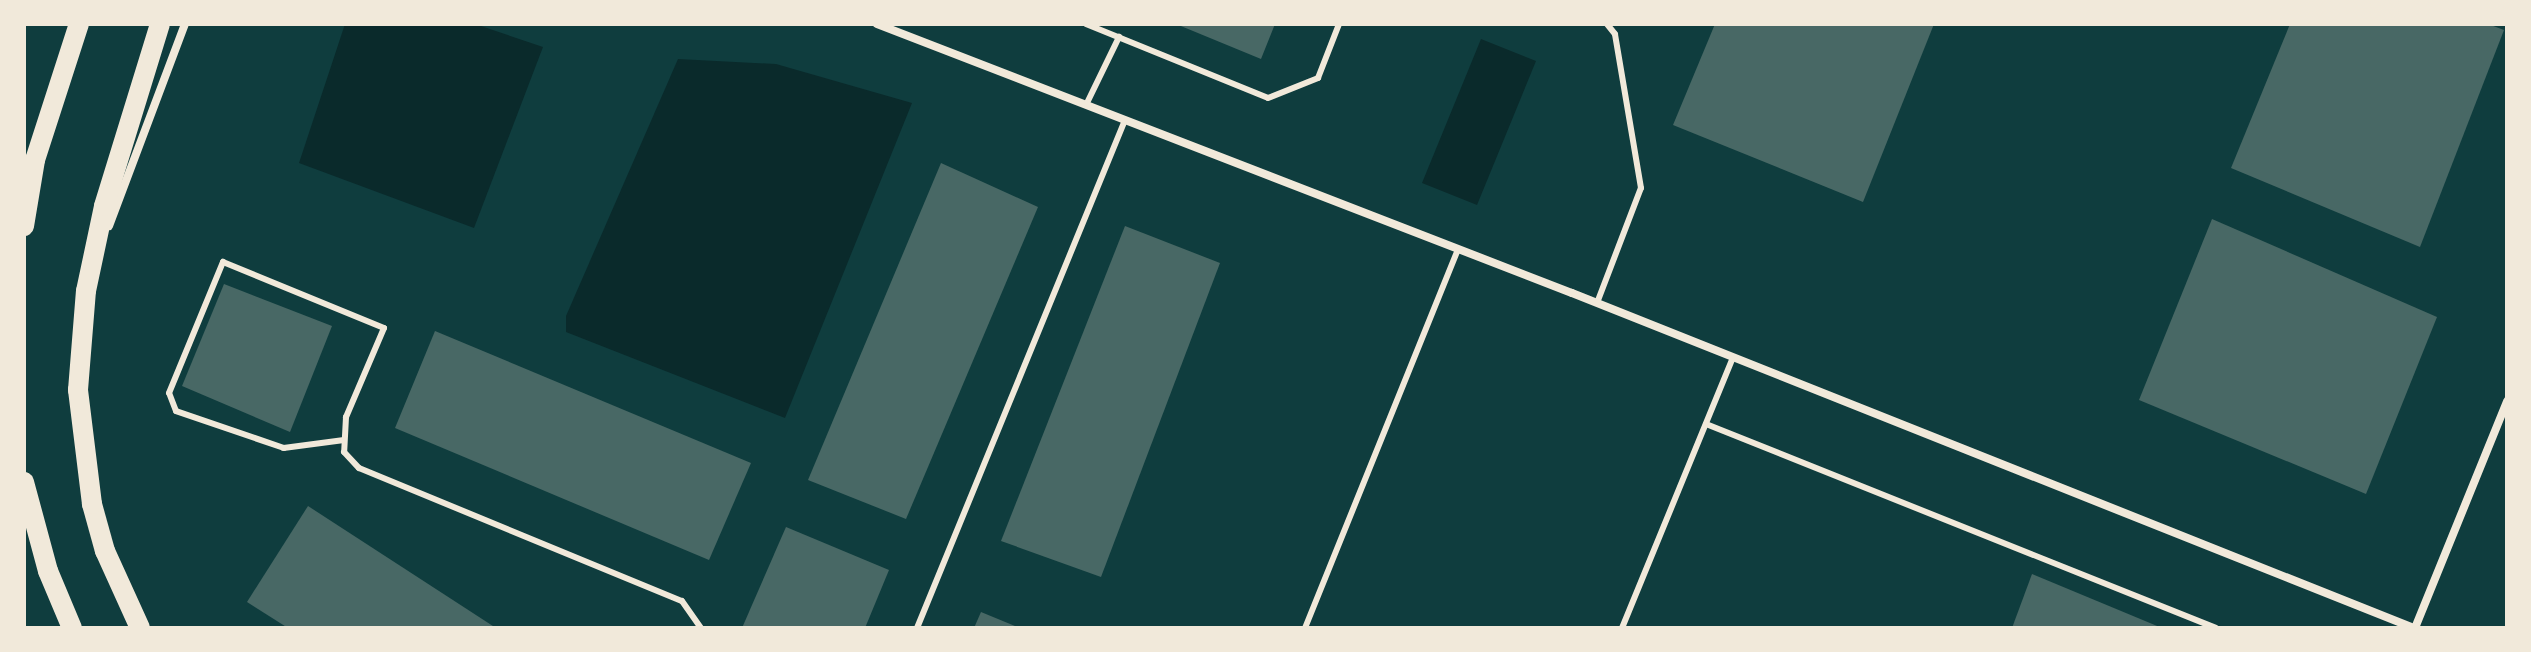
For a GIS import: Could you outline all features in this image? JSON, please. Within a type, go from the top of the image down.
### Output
[{"type":"main road","points":[[24,226],[35,160],[79,24]]},
{"type":"main road","points":[[140,628],[105,551],[84,466],[78,390],[86,291],[126,124],[160,24]]},
{"type":"main road","points":[[24,482],[48,571],[72,628]]},
{"type":"street","points":[[86,291],[185,24]]},
{"type":"street","points":[[877,24],[1597,303],[2414,628],[2507,401]]},
{"type":"lane","points":[[1086,24],[1268,98],[1318,78],[1339,24]]},
{"type":"lane","points":[[1597,303],[1641,188],[1615,34],[1607,24]]},
{"type":"lane","points":[[1086,105],[1119,37]]},
{"type":"lane","points":[[917,628],[1125,120]]},
{"type":"lane","points":[[1305,628],[1458,249]]},
{"type":"lane","points":[[344,440],[284,448],[176,411],[169,393],[223,262],[384,328],[346,417],[344,452],[359,468],[682,601],[701,628]]},
{"type":"lane","points":[[1622,628],[1733,357]]},
{"type":"lane","points":[[1706,424],[2216,628]]},
{"type":"water","points":[[345,24],[475,24],[543,47],[474,228],[299,163]]},
{"type":"water","points":[[1481,39],[1536,61],[1477,205],[1422,183]]},
{"type":"water","points":[[678,59],[776,64],[912,103],[785,418],[566,332],[566,316]]},
{"type":"building","points":[[1176,24],[1275,24],[1261,59]]},
{"type":"building","points":[[1715,24],[1934,24],[1863,202],[1673,125]]},
{"type":"building","points":[[2290,24],[2488,24],[2504,30],[2420,247],[2231,168]]},
{"type":"building","points":[[941,163],[1038,207],[906,519],[808,480]]},
{"type":"building","points":[[2212,219],[2437,317],[2366,494],[2139,400]]},
{"type":"building","points":[[1125,226],[1220,263],[1101,577],[1001,541]]},
{"type":"building","points":[[224,284],[332,326],[290,432],[182,386]]},
{"type":"building","points":[[435,331],[751,463],[709,560],[395,428]]},
{"type":"building","points":[[308,506],[496,628],[288,628],[247,602]]},
{"type":"building","points":[[786,527],[889,570],[865,628],[742,628]]},
{"type":"building","points":[[2032,574],[2162,628],[2012,628]]},
{"type":"building","points":[[981,612],[1020,628],[974,628]]}]
